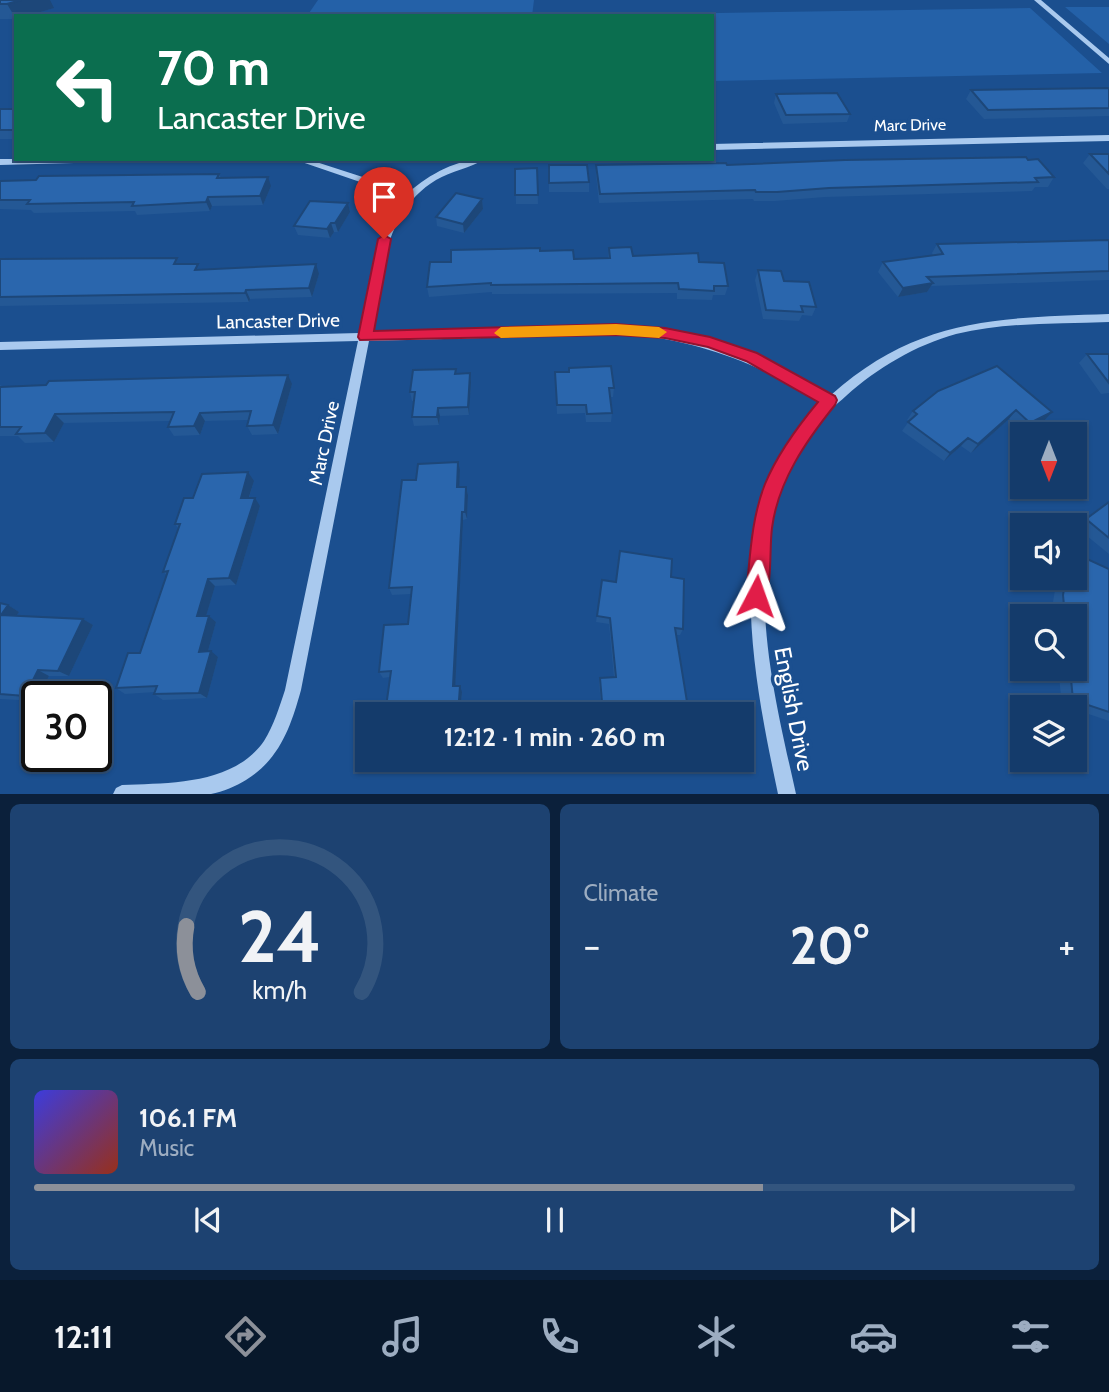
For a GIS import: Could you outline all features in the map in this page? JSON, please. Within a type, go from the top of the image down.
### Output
[{"type":"street","points":[[1037,0],[1109,62]]},
{"type":"street","name":"Marc Drive","points":[[714,147],[1109,138]]},
{"type":"street","points":[[0,162],[37,161]]},
{"type":"street","points":[[303,161],[408,195]]},
{"type":"street","name":"Marc Drive","points":[[122,793],[191,791],[219,783],[247,771],[263,757],[276,739],[287,715],[384,239],[393,218],[408,195],[442,173],[475,161]]},
{"type":"street","points":[[829,400],[896,352],[946,333],[1004,322],[1109,318]]},
{"type":"street","name":"Lancaster Drive","points":[[0,346],[616,330],[665,333],[710,342],[751,357],[829,400]]},
{"type":"street","name":"English Drive","points":[[787,793],[759,654],[756,596],[760,548],[774,485],[805,430],[829,400]]},
{"type":"shaded area","points":[[318,0],[534,0],[532,14],[308,14]]},
{"type":"shaded area","points":[[1065,7],[1109,7],[1109,44]]},
{"type":"shaded area","points":[[1030,8],[1102,73],[714,81],[714,14],[662,14]]},
{"type":"building","points":[[0,0],[21,0],[0,4]]},
{"type":"building","points":[[1109,88],[1109,108],[988,110],[971,90]]},
{"type":"building","points":[[837,93],[850,114],[786,115],[776,94]]},
{"type":"building","points":[[0,109],[14,109],[14,130],[0,130]]},
{"type":"building","points":[[1090,154],[1109,154],[1109,174]]},
{"type":"building","points":[[1026,157],[1028,160],[1038,159],[1054,177],[1035,178],[1038,182],[777,192],[755,190],[600,194],[596,165],[727,165]]},
{"type":"building","points":[[549,165],[587,165],[589,182],[549,183]]},
{"type":"building","points":[[537,168],[538,195],[515,195],[515,169]]},
{"type":"building","points":[[219,174],[217,178],[268,177],[260,196],[208,197],[206,202],[132,206],[134,202],[27,204],[30,200],[0,200],[0,181],[36,180],[39,176]]},
{"type":"building","points":[[456,193],[482,199],[463,224],[436,217]]},
{"type":"building","points":[[310,201],[348,203],[335,223],[331,223],[327,229],[294,226]]},
{"type":"building","points":[[1109,240],[1109,271],[927,277],[933,283],[903,288],[883,262],[943,254],[937,244]]},
{"type":"building","points":[[631,247],[633,256],[698,253],[699,262],[724,263],[728,286],[714,286],[714,291],[679,289],[678,283],[491,283],[427,287],[430,262],[451,262],[451,250],[573,250],[574,259],[610,258],[609,248]]},
{"type":"building","points":[[177,258],[174,264],[198,264],[195,270],[316,264],[309,288],[246,290],[245,293],[0,297],[0,259]]},
{"type":"building","points":[[758,270],[781,271],[784,281],[809,282],[816,307],[801,306],[803,312],[766,310]]},
{"type":"building","points":[[1087,354],[1109,354],[1109,383]]},
{"type":"building","points":[[611,366],[614,388],[609,388],[612,413],[587,414],[586,405],[557,405],[555,372],[569,372],[569,368]]},
{"type":"building","points":[[997,366],[1052,412],[1029,422],[1016,410],[978,444],[968,438],[950,453],[908,422],[917,414],[913,411],[938,391]]},
{"type":"building","points":[[456,369],[455,374],[470,373],[468,407],[438,408],[437,417],[412,417],[415,392],[410,392],[413,370]]},
{"type":"building","points":[[288,375],[273,425],[247,426],[251,411],[200,413],[194,426],[168,427],[174,412],[55,414],[45,433],[16,434],[21,427],[0,427],[0,387],[46,385],[49,381]]},
{"type":"building","points":[[458,462],[457,487],[466,487],[465,512],[462,512],[453,686],[460,686],[459,702],[387,702],[391,671],[379,672],[384,625],[408,624],[412,587],[389,588],[402,480],[416,480],[418,464]]},
{"type":"building","points":[[248,472],[241,498],[255,498],[229,578],[208,579],[197,616],[209,616],[199,652],[211,651],[199,693],[154,694],[157,686],[116,688],[128,653],[140,653],[168,571],[163,572],[180,524],[175,524],[184,498],[193,498],[202,474]]},
{"type":"building","points":[[1109,502],[1109,538],[1087,520]]},
{"type":"building","points":[[620,551],[672,559],[671,577],[684,579],[683,629],[675,628],[687,702],[602,702],[600,678],[616,677],[610,618],[597,616],[602,580],[616,582]]},
{"type":"building","points":[[1087,559],[1109,569],[1109,712],[1087,705],[1087,695],[1073,695],[1071,681],[1087,681],[1087,604],[1064,604],[1064,590],[1087,590]]},
{"type":"building","points":[[0,603],[8,605],[1,615],[83,619],[58,671],[38,670],[32,681],[21,681],[21,696],[0,694]]},
{"type":"slow traffic","points":[[501,333],[616,330],[659,332]]},
{"type":"route","points":[[384,239],[365,337],[616,330],[665,333],[710,342],[751,357],[829,400],[805,430],[774,485],[763,526],[756,596]]}]
